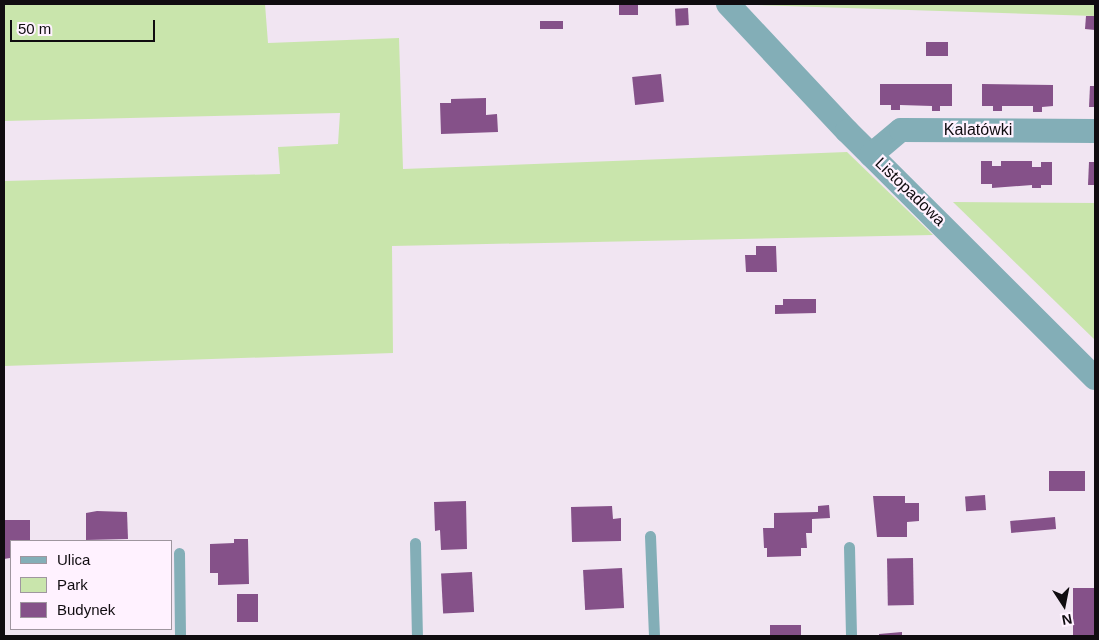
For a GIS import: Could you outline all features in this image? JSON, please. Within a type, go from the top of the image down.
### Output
[{"type":"street","name":"Listopadowa","points":[[728,4],[871,155],[1095,378]]},
{"type":"street","name":"Kalatówki","points":[[871,155],[900,130],[1095,131]]},
{"type":"lane","points":[[650,536],[654,636]]},
{"type":"lane","points":[[414,543],[417,636]]},
{"type":"lane","points":[[849,547],[851,636]]},
{"type":"lane","points":[[179,553],[180,636]]},
{"type":"green space","points":[[4,4],[265,4],[268,43],[399,38],[403,169],[847,152],[933,235],[392,246],[393,353],[4,366],[4,181],[280,174],[278,147],[338,144],[340,113],[4,121]]},
{"type":"green space","points":[[1095,4],[1095,16],[757,5]]},
{"type":"green space","points":[[953,202],[1095,203],[1095,340]]},
{"type":"building","points":[[619,4],[638,4],[638,15],[619,15]]},
{"type":"building","points":[[688,8],[689,25],[676,26],[675,9]]},
{"type":"building","points":[[1086,16],[1095,16],[1095,30],[1085,29]]},
{"type":"building","points":[[540,21],[563,21],[563,29],[540,29]]},
{"type":"building","points":[[926,42],[948,42],[948,56],[926,56]]},
{"type":"building","points":[[661,74],[664,102],[635,105],[632,77]]},
{"type":"building","points":[[880,84],[952,84],[952,106],[940,106],[940,111],[932,111],[932,106],[900,105],[900,110],[891,110],[891,105],[880,105]]},
{"type":"building","points":[[982,84],[1053,85],[1053,106],[1042,107],[1042,112],[1033,112],[1033,106],[1002,106],[1002,111],[993,111],[993,106],[982,106]]},
{"type":"building","points":[[1090,86],[1095,86],[1095,107],[1089,107]]},
{"type":"building","points":[[486,98],[486,115],[497,114],[498,132],[441,134],[440,103],[451,103],[451,99]]},
{"type":"building","points":[[981,161],[992,161],[992,166],[1001,166],[1001,161],[1032,161],[1032,167],[1041,167],[1041,162],[1052,162],[1052,185],[1041,185],[1041,188],[1032,188],[1032,185],[992,188],[992,184],[981,184]]},
{"type":"building","points":[[1089,162],[1095,162],[1095,185],[1088,185]]},
{"type":"building","points":[[756,246],[776,246],[777,272],[746,272],[745,255],[756,255]]},
{"type":"building","points":[[783,299],[816,299],[816,313],[775,314],[775,305],[783,305]]},
{"type":"building","points":[[1049,471],[1085,471],[1085,491],[1049,491]]},
{"type":"building","points":[[985,495],[986,510],[966,511],[965,496]]},
{"type":"building","points":[[873,496],[905,496],[905,503],[919,503],[919,521],[907,522],[907,537],[877,537]]},
{"type":"building","points":[[466,501],[467,549],[441,550],[440,530],[435,531],[434,502]]},
{"type":"building","points":[[829,505],[830,518],[812,519],[812,533],[806,533],[807,548],[801,548],[801,556],[767,557],[767,548],[764,548],[763,528],[774,528],[774,513],[818,512],[818,506]]},
{"type":"building","points":[[612,506],[613,519],[621,518],[621,541],[572,542],[571,507]]},
{"type":"building","points":[[97,511],[127,512],[128,539],[86,540],[86,513]]},
{"type":"building","points":[[1055,517],[1056,529],[1011,533],[1010,521]]},
{"type":"building","points":[[4,520],[30,520],[30,540],[10,540],[10,558],[4,559]]},
{"type":"building","points":[[234,539],[248,539],[249,584],[218,585],[218,573],[210,573],[210,544],[234,543]]},
{"type":"building","points":[[887,558],[913,558],[914,605],[888,605]]},
{"type":"building","points":[[622,568],[624,608],[585,610],[583,570]]},
{"type":"building","points":[[472,572],[474,612],[443,614],[441,574]]},
{"type":"building","points":[[1073,588],[1095,588],[1095,636],[1073,636]]},
{"type":"building","points":[[237,594],[258,594],[258,622],[237,622]]},
{"type":"building","points":[[770,625],[801,625],[801,636],[770,636]]},
{"type":"building","points":[[902,632],[902,636],[879,636],[879,634]]}]
